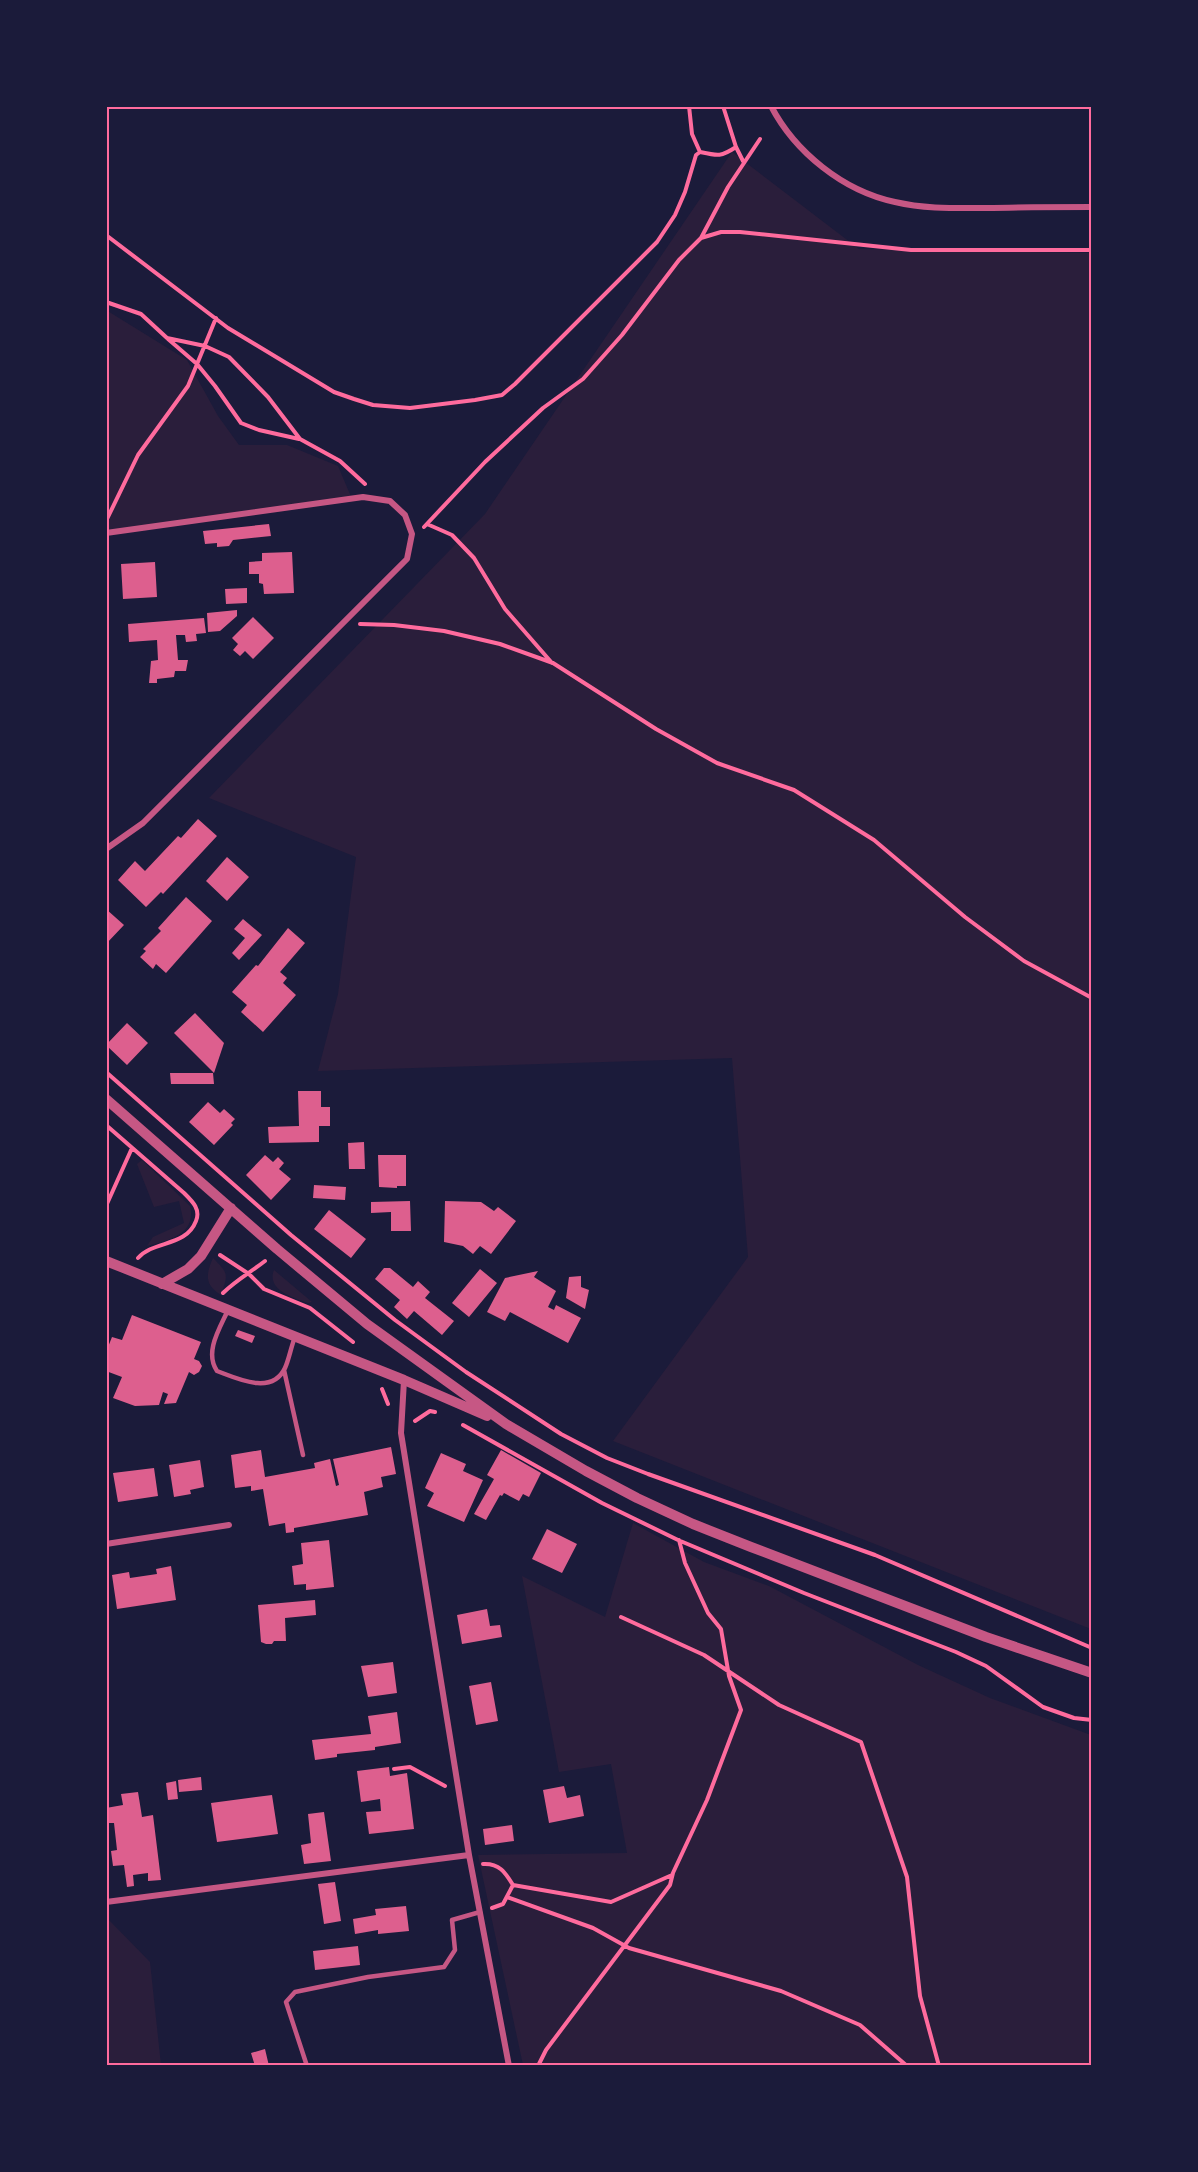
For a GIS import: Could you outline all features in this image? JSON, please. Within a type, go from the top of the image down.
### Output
[{"type":"street","points":[[771,106],[800,146],[822,166],[846,183],[892,202],[922,207],[1092,207]]},
{"type":"street","points":[[106,533],[363,497],[390,501],[405,515],[412,534],[407,559],[143,823],[106,849]]},
{"type":"street","points":[[106,1099],[277,1249],[367,1324],[506,1424],[597,1477],[693,1524],[986,1637],[1092,1673]]},
{"type":"street","points":[[162,1284],[188,1269],[201,1256],[231,1208]]},
{"type":"street","points":[[106,1261],[404,1380],[506,1424]]},
{"type":"street","points":[[404,1380],[401,1433],[469,1855],[509,2066]]},
{"type":"street","points":[[106,1544],[230,1525]]},
{"type":"street","points":[[106,1902],[469,1855]]},
{"type":"lane","points":[[228,1310],[213,1346],[211,1359],[217,1371],[248,1383],[261,1383],[279,1378],[295,1337]]},
{"type":"lane","points":[[284,1369],[303,1455]]},
{"type":"lane","points":[[307,2066],[286,2002],[295,1992],[368,1977],[444,1967],[456,1950],[452,1920],[480,1912]]},
{"type":"path","points":[[689,106],[692,134],[700,152]]},
{"type":"path","points":[[723,106],[743,161]]},
{"type":"path","points":[[411,541],[485,462],[538,412],[583,379],[622,335],[679,260],[701,238],[743,161],[760,139]]},
{"type":"path","points":[[700,152],[713,155],[726,154],[736,147]]},
{"type":"path","points":[[106,235],[228,328],[334,392],[373,405],[410,408],[474,400],[502,395],[548,354],[657,242],[682,200],[696,155],[700,152]]},
{"type":"path","points":[[701,238],[722,232],[740,232],[911,250],[1092,250]]},
{"type":"path","points":[[106,302],[141,314],[197,364],[216,386],[241,423],[300,439],[340,461],[384,500]]},
{"type":"path","points":[[106,520],[138,455],[188,386],[216,318]]},
{"type":"path","points":[[167,338],[205,346],[229,357],[268,397],[300,439]]},
{"type":"path","points":[[427,524],[452,535],[474,558],[505,609],[553,663]]},
{"type":"path","points":[[342,624],[394,625],[444,631],[500,644],[553,663],[656,729],[717,763],[794,789],[874,840],[965,917],[1024,961],[1092,998]]},
{"type":"path","points":[[106,1072],[291,1235],[395,1320],[466,1372],[561,1434],[607,1458],[648,1474],[876,1555],[1092,1648]]},
{"type":"path","points":[[106,1125],[195,1203],[198,1218],[192,1230],[185,1236],[145,1251],[127,1270]]},
{"type":"path","points":[[106,1206],[132,1148]]},
{"type":"path","points":[[217,1252],[249,1274],[264,1289],[310,1308],[339,1329]]},
{"type":"path","points":[[223,1293],[233,1283],[265,1261]]},
{"type":"path","points":[[401,1433],[430,1411],[438,1413]]},
{"type":"path","points":[[459,1423],[602,1503],[678,1540],[804,1593],[956,1652],[986,1666],[1043,1707],[1074,1718],[1092,1720]]},
{"type":"path","points":[[538,2066],[546,2050],[670,1885],[673,1873],[707,1800],[741,1710],[728,1671],[721,1629],[708,1613],[684,1563],[678,1540]]},
{"type":"path","points":[[621,1617],[704,1655],[779,1706],[861,1742],[907,1877],[920,1996],[939,2066]]},
{"type":"path","points":[[394,1769],[410,1767],[454,1791]]},
{"type":"path","points":[[471,1865],[491,1864],[504,1870],[513,1885],[611,1902],[673,1873]]},
{"type":"path","points":[[480,1912],[503,1904],[513,1885]]},
{"type":"path","points":[[507,1897],[593,1928],[626,1946],[781,1991],[860,2025],[907,2066]]},
{"type":"shaded area","points":[[732,152],[859,249],[1091,253],[1091,1629],[613,1441],[748,1257],[732,1058],[318,1071],[338,994],[356,857],[209,798],[485,514]]},
{"type":"shaded area","points":[[106,310],[187,360],[218,416],[239,445],[287,445],[338,466],[352,499],[107,534]]},
{"type":"shaded area","points":[[142,1160],[190,1206],[191,1216],[185,1230],[179,1235],[147,1246],[153,1237],[184,1223],[179,1201],[154,1207],[137,1164]]},
{"type":"shaded area","points":[[213,1258],[226,1275],[221,1295],[215,1291],[208,1279]]},
{"type":"shaded area","points":[[274,1270],[312,1302],[296,1299],[278,1288],[274,1283]]},
{"type":"shaded area","points":[[633,1523],[704,1562],[769,1586],[918,1665],[990,1698],[1091,1735],[1091,2065],[523,2065],[478,1855],[627,1853],[611,1764],[559,1772],[522,1576],[605,1617]]},
{"type":"shaded area","points":[[106,1917],[150,1962],[161,2065],[107,2065]]},
{"type":"building","points":[[269,524],[271,536],[233,540],[229,546],[217,547],[217,543],[205,544],[203,531]]},
{"type":"building","points":[[292,552],[294,593],[264,594],[263,584],[259,583],[259,574],[249,574],[249,562],[262,561],[262,553]]},
{"type":"building","points":[[155,562],[157,597],[123,599],[121,564]]},
{"type":"building","points":[[247,588],[247,603],[226,604],[225,589]]},
{"type":"building","points":[[237,610],[237,616],[220,631],[208,632],[207,613]]},
{"type":"building","points":[[253,617],[274,638],[253,659],[245,651],[240,656],[233,650],[238,644],[232,638]]},
{"type":"building","points":[[204,618],[206,633],[196,634],[197,641],[186,642],[185,635],[176,635],[178,660],[188,660],[186,671],[175,671],[174,677],[157,679],[157,683],[149,683],[151,661],[158,660],[157,640],[129,642],[128,624]]},
{"type":"building","points":[[198,819],[217,836],[163,894],[161,892],[146,907],[118,880],[135,861],[145,871],[178,836],[181,838]]},
{"type":"building","points":[[227,857],[249,877],[227,901],[206,881]]},
{"type":"building","points":[[186,897],[212,921],[166,973],[156,964],[153,969],[140,957],[146,951],[143,949],[161,931],[158,928]]},
{"type":"building","points":[[106,909],[124,925],[106,944]]},
{"type":"building","points":[[243,919],[262,935],[239,960],[232,953],[245,938],[234,929]]},
{"type":"building","points":[[288,928],[305,943],[280,972],[287,978],[283,983],[296,995],[263,1032],[241,1012],[247,1005],[232,992],[256,965],[258,966]]},
{"type":"building","points":[[195,1013],[224,1043],[214,1073],[174,1033]]},
{"type":"building","points":[[127,1023],[148,1043],[127,1065],[106,1045]]},
{"type":"building","points":[[170,1073],[213,1073],[214,1084],[171,1084]]},
{"type":"building","points":[[298,1091],[321,1091],[321,1107],[330,1107],[330,1126],[319,1126],[319,1142],[269,1143],[268,1127],[299,1126]]},
{"type":"building","points":[[208,1102],[220,1113],[224,1109],[235,1119],[231,1123],[233,1125],[214,1145],[189,1122]]},
{"type":"building","points":[[364,1142],[365,1169],[349,1169],[348,1143]]},
{"type":"building","points":[[265,1155],[273,1162],[278,1157],[284,1163],[279,1169],[291,1179],[271,1200],[246,1175]]},
{"type":"building","points":[[378,1155],[406,1155],[406,1186],[379,1187]]},
{"type":"building","points":[[314,1185],[346,1187],[345,1200],[313,1198]]},
{"type":"building","points":[[410,1201],[411,1231],[391,1231],[391,1212],[371,1213],[371,1202]]},
{"type":"building","points":[[445,1201],[481,1202],[494,1211],[498,1207],[516,1221],[491,1254],[480,1246],[473,1254],[463,1246],[444,1242]]},
{"type":"building","points":[[329,1210],[366,1239],[351,1258],[314,1229]]},
{"type":"building","points":[[384,1268],[390,1268],[413,1287],[418,1281],[430,1292],[425,1298],[454,1321],[442,1335],[414,1311],[407,1319],[394,1307],[400,1300],[375,1279]]},
{"type":"building","points":[[480,1269],[497,1283],[469,1317],[452,1303]]},
{"type":"building","points":[[538,1271],[534,1277],[556,1291],[548,1307],[554,1310],[556,1305],[581,1318],[568,1343],[510,1312],[505,1321],[487,1312],[505,1278]]},
{"type":"building","points":[[581,1276],[581,1287],[589,1290],[585,1309],[566,1298],[569,1277]]},
{"type":"building","points":[[132,1315],[201,1342],[194,1359],[202,1366],[194,1375],[189,1372],[176,1403],[164,1404],[168,1394],[163,1392],[159,1405],[135,1406],[113,1398],[122,1377],[106,1371],[106,1352],[112,1337],[122,1340]]},
{"type":"building","points":[[238,1330],[255,1336],[252,1343],[235,1336]]},
{"type":"building","points":[[391,1447],[396,1474],[381,1477],[383,1487],[364,1492],[368,1515],[294,1528],[294,1532],[286,1533],[285,1523],[269,1526],[263,1489],[251,1491],[251,1486],[235,1488],[231,1455],[261,1450],[265,1477],[315,1468],[314,1463],[330,1459],[336,1486],[339,1485],[333,1459]]},
{"type":"building","points":[[501,1450],[541,1473],[529,1497],[523,1494],[519,1501],[504,1493],[500,1495],[486,1520],[474,1514],[494,1479],[487,1475]]},
{"type":"building","points":[[441,1453],[466,1464],[463,1471],[483,1480],[464,1522],[427,1506],[434,1493],[425,1488]]},
{"type":"building","points":[[200,1460],[204,1487],[190,1490],[191,1494],[174,1497],[169,1465]]},
{"type":"building","points":[[154,1468],[158,1496],[118,1502],[113,1473]]},
{"type":"building","points":[[547,1529],[577,1544],[562,1573],[532,1559]]},
{"type":"building","points":[[329,1540],[334,1587],[306,1590],[306,1584],[294,1585],[292,1566],[303,1564],[301,1543]]},
{"type":"building","points":[[171,1566],[176,1600],[117,1609],[112,1575],[129,1572],[130,1578],[157,1574],[156,1569]]},
{"type":"building","points":[[315,1600],[316,1615],[285,1618],[286,1641],[274,1641],[272,1644],[261,1642],[258,1605]]},
{"type":"building","points":[[487,1609],[490,1626],[500,1625],[502,1637],[462,1644],[457,1615]]},
{"type":"building","points":[[393,1662],[397,1693],[368,1697],[361,1666]]},
{"type":"building","points":[[491,1682],[498,1721],[476,1725],[469,1686]]},
{"type":"building","points":[[397,1712],[401,1743],[375,1747],[375,1750],[337,1754],[337,1757],[315,1760],[312,1740],[371,1734],[368,1716]]},
{"type":"building","points":[[389,1767],[390,1776],[407,1773],[414,1829],[369,1834],[366,1812],[381,1811],[380,1799],[361,1802],[357,1771]]},
{"type":"building","points":[[201,1777],[202,1790],[179,1792],[178,1780]]},
{"type":"building","points":[[176,1781],[178,1799],[168,1800],[166,1783]]},
{"type":"building","points":[[564,1786],[567,1798],[580,1795],[584,1816],[549,1823],[543,1790]]},
{"type":"building","points":[[138,1792],[142,1817],[153,1815],[161,1880],[148,1881],[148,1873],[133,1875],[134,1886],[127,1887],[124,1865],[113,1866],[111,1851],[117,1850],[114,1823],[106,1823],[106,1808],[123,1805],[121,1794]]},
{"type":"building","points":[[272,1795],[278,1834],[217,1842],[211,1803]]},
{"type":"building","points":[[324,1812],[331,1861],[304,1864],[301,1845],[311,1843],[308,1814]]},
{"type":"building","points":[[512,1825],[514,1841],[485,1845],[483,1829]]},
{"type":"building","points":[[335,1882],[341,1921],[324,1924],[318,1884]]},
{"type":"building","points":[[406,1906],[409,1931],[378,1934],[378,1930],[355,1934],[353,1919],[376,1915],[375,1909]]},
{"type":"building","points":[[358,1946],[360,1965],[315,1970],[313,1951]]},
{"type":"building","points":[[265,2049],[269,2066],[255,2066],[251,2053]]}]
